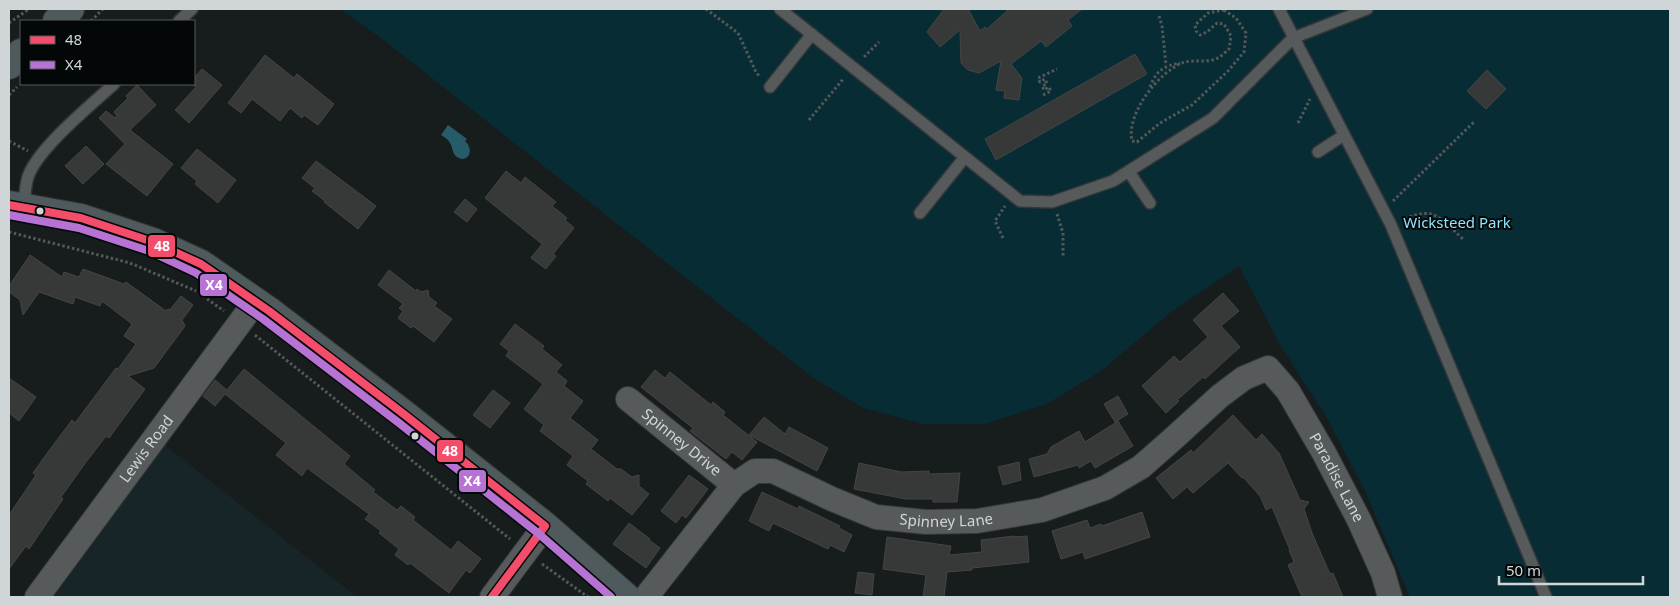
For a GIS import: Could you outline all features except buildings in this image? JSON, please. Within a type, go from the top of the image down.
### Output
[{"type":"main road","points":[[58,20],[70,9]]},
{"type":"main road","points":[[9,64],[20,54]]},
{"type":"main road","points":[[16,206],[81,218],[153,242],[200,264],[256,301],[405,415],[544,526],[626,597]]},
{"type":"street","name":"Lewis Road","points":[[37,597],[256,301]]},
{"type":"street","name":"Spinney Lane","points":[[646,597],[734,485],[755,472],[773,471],[832,499],[876,517],[926,522],[977,521],[1042,510],[1105,488],[1141,467],[1220,396],[1244,378],[1268,368]]},
{"type":"street","name":"Paradise Lane","points":[[1268,368],[1288,391],[1328,461],[1359,520],[1383,573],[1390,597]]},
{"type":"street","name":"Spinney Drive","points":[[628,399],[734,485]]},
{"type":"street","points":[[492,597],[544,526]]},
{"type":"lane","points":[[180,20],[192,9]]},
{"type":"lane","points":[[780,9],[1020,201],[1052,202],[1113,182],[1213,118],[1293,38],[1367,9]]},
{"type":"lane","points":[[1279,9],[1391,225],[1546,597]]},
{"type":"lane","points":[[770,87],[812,34]]},
{"type":"lane","points":[[16,206],[38,158],[49,145],[113,85]]},
{"type":"lane","points":[[1318,152],[1344,135]]},
{"type":"lane","points":[[920,213],[965,157]]},
{"type":"lane","points":[[1128,172],[1150,203]]},
{"type":"path","points":[[9,23],[29,9]]},
{"type":"path","points":[[93,20],[103,9]]},
{"type":"path","points":[[706,9],[738,33],[756,72],[770,87]]},
{"type":"path","points":[[1149,90],[1154,77],[1166,66],[1183,62],[1216,59],[1229,49],[1231,36],[1224,24],[1217,23],[1207,32],[1200,35],[1196,31],[1195,25],[1208,13],[1224,10],[1236,18],[1246,33],[1244,52],[1228,72],[1192,105],[1160,123],[1137,142],[1132,141],[1131,135],[1140,102],[1166,72],[1183,62]]},
{"type":"path","points":[[1159,16],[1162,26],[1166,66]]},
{"type":"path","points":[[1043,95],[1051,91],[1049,87],[1044,90],[1042,86],[1047,84],[1045,79],[1040,82],[1038,78],[1057,68]]},
{"type":"path","points":[[1298,123],[1318,84]]},
{"type":"path","points":[[9,95],[20,85]]},
{"type":"path","points":[[1383,211],[1475,121]]},
{"type":"path","points":[[9,141],[38,158]]},
{"type":"path","points":[[1003,238],[995,221],[1012,195]]},
{"type":"path","points":[[1052,202],[1063,233],[1063,256]]},
{"type":"path","points":[[1391,225],[1427,212],[1438,217],[1463,239]]},
{"type":"path","points":[[9,232],[130,263],[194,290],[225,312]]},
{"type":"path","points":[[253,333],[510,539]]},
{"type":"path","points":[[540,562],[588,597]]},
{"type":"shaded area","points":[[448,125],[467,139],[465,141],[470,148],[470,152],[464,159],[455,156],[449,142],[441,135]]},
{"type":"shaded area","points":[[165,445],[357,597],[52,597]]},
{"type":"green space","name":"Wicksteed Park","points":[[340,9],[1670,9],[1670,597],[1410,597],[1366,493],[1327,418],[1279,343],[1239,266],[1171,312],[1101,371],[1047,404],[985,424],[923,424],[863,408],[812,377],[381,38]]},
{"type":"transit line","name":"48","points":[[9,205],[81,218],[153,242],[201,264],[269,311],[405,415],[545,526]]},
{"type":"transit line","name":"X4","points":[[9,215],[79,228],[149,251],[196,273],[263,319],[399,423],[539,534],[611,597]]},
{"type":"transit line","name":"48","points":[[492,597],[545,526]]}]
